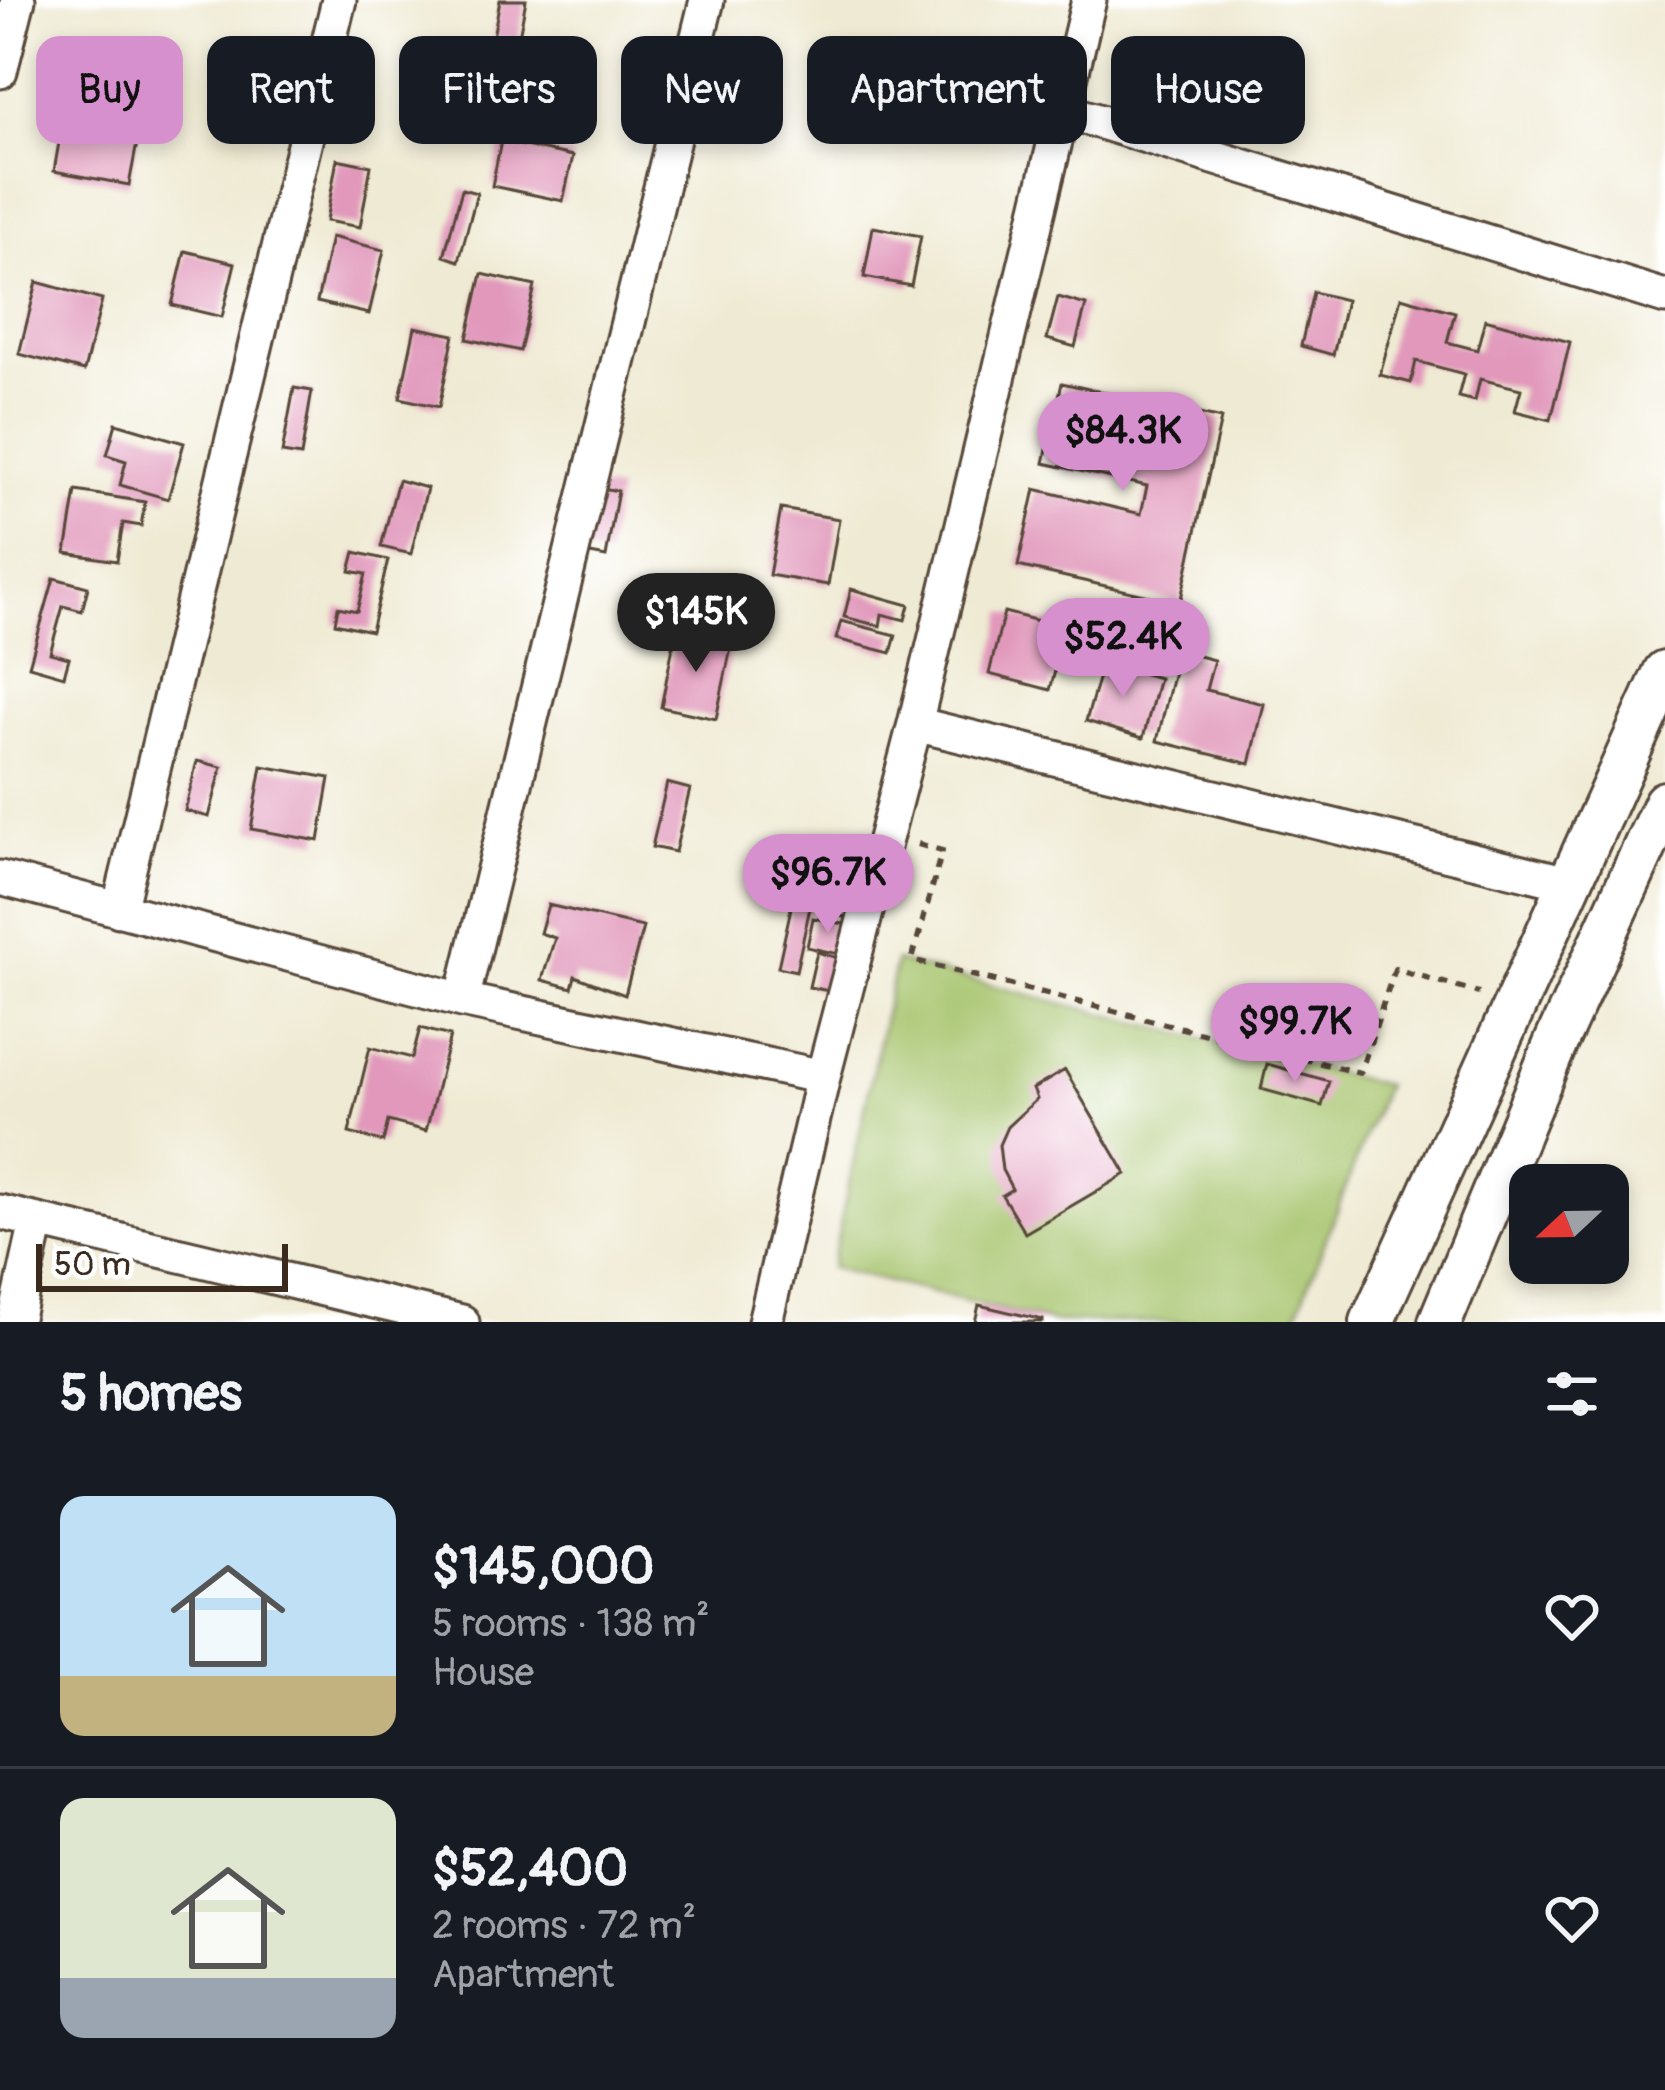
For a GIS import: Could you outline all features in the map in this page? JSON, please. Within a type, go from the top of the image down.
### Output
[{"type":"main road","points":[[1372,1322],[1665,672]]},
{"type":"main road","points":[[1439,1322],[1557,1040],[1665,803]]},
{"type":"street","points":[[0,70],[18,0]]},
{"type":"street","points":[[119,910],[339,0]]},
{"type":"street","points":[[461,1000],[707,0]]},
{"type":"street","points":[[1080,36],[1089,0]]},
{"type":"street","points":[[1087,118],[1665,297]]},
{"type":"street","points":[[765,1322],[1054,144]]},
{"type":"street","points":[[915,724],[1568,883]]},
{"type":"street","points":[[0,878],[461,1000],[823,1077]]},
{"type":"street","points":[[0,1212],[384,1312],[462,1322]]},
{"type":"street","points":[[15,1322],[37,1222]]},
{"type":"path","points":[[886,833],[942,851],[912,959],[1360,1073],[1395,969],[1516,1003]]},
{"type":"green space","points":[[896,961],[1385,1085],[1294,1322],[1052,1322],[831,1268]]},
{"type":"building","points":[[500,0],[526,0],[519,36],[493,36]]},
{"type":"building","points":[[59,144],[137,144],[129,185],[54,171]]},
{"type":"building","points":[[500,144],[573,156],[563,201],[492,186]]},
{"type":"building","points":[[337,159],[371,166],[360,227],[326,221]]},
{"type":"building","points":[[462,189],[477,193],[459,261],[444,256]]},
{"type":"building","points":[[873,227],[921,236],[911,286],[864,277]]},
{"type":"building","points":[[331,237],[384,250],[369,314],[317,302]]},
{"type":"building","points":[[185,251],[235,263],[222,317],[172,305]]},
{"type":"building","points":[[482,274],[535,286],[520,351],[467,339]]},
{"type":"building","points":[[37,282],[102,300],[84,371],[19,354]]},
{"type":"building","points":[[1313,292],[1346,300],[1333,355],[1301,346]]},
{"type":"building","points":[[1058,297],[1086,305],[1075,347],[1047,339]]},
{"type":"building","points":[[1401,297],[1455,312],[1447,342],[1477,350],[1485,319],[1570,342],[1551,420],[1515,411],[1521,389],[1480,379],[1475,401],[1458,397],[1464,374],[1416,361],[1411,383],[1380,375]]},
{"type":"building","points":[[415,327],[454,335],[439,407],[400,398]]},
{"type":"building","points":[[1062,383],[1221,419],[1180,603],[1018,566],[1035,489],[1141,514],[1147,486],[1044,463]]},
{"type":"building","points":[[294,388],[312,391],[301,456],[282,453]]},
{"type":"building","points":[[116,423],[184,443],[168,499],[120,485],[126,461],[107,455]]},
{"type":"building","points":[[398,480],[427,488],[411,554],[381,547]]},
{"type":"building","points":[[576,483],[618,491],[606,557],[564,549]]},
{"type":"building","points":[[76,491],[145,502],[141,526],[123,523],[117,561],[66,553]]},
{"type":"building","points":[[781,509],[839,519],[828,585],[769,575]]},
{"type":"building","points":[[355,552],[388,560],[371,631],[335,623],[338,607],[357,611],[366,574],[350,571]]},
{"type":"building","points":[[54,578],[88,587],[82,611],[63,606],[50,653],[69,658],[64,676],[29,666]]},
{"type":"building","points":[[851,589],[909,605],[905,620],[882,614],[880,626],[844,617]]},
{"type":"building","points":[[1004,612],[1066,628],[1050,690],[989,674]]},
{"type":"building","points":[[841,621],[896,635],[891,653],[836,639]]},
{"type":"building","points":[[676,631],[732,643],[716,719],[661,707]]},
{"type":"building","points":[[1179,651],[1214,660],[1206,690],[1264,704],[1250,764],[1157,741]]},
{"type":"building","points":[[1103,662],[1159,678],[1143,738],[1086,721]]},
{"type":"building","points":[[197,761],[222,767],[209,817],[185,811]]},
{"type":"building","points":[[262,766],[330,778],[319,841],[251,829]]},
{"type":"building","points":[[667,783],[690,789],[675,852],[652,847]]},
{"type":"building","points":[[834,844],[867,849],[858,889],[824,881]]},
{"type":"building","points":[[795,890],[813,894],[796,971],[778,967]]},
{"type":"building","points":[[834,890],[860,895],[855,918],[829,915]]},
{"type":"building","points":[[548,905],[643,927],[625,995],[575,976],[572,988],[542,980],[555,938],[540,933]]},
{"type":"building","points":[[813,918],[849,925],[843,955],[807,947]]},
{"type":"building","points":[[817,952],[841,959],[834,992],[809,987]]},
{"type":"building","points":[[420,1028],[450,1036],[426,1131],[388,1121],[383,1142],[349,1133],[370,1047],[412,1058]]},
{"type":"building","points":[[1267,1064],[1329,1081],[1322,1106],[1261,1089]]},
{"type":"building","points":[[1065,1070],[1126,1174],[1025,1233],[1002,1195],[1012,1189],[1002,1170],[999,1145],[1007,1127],[1037,1099],[1033,1089]]},
{"type":"building","points":[[979,1305],[1043,1320],[1043,1322],[975,1322]]}]
